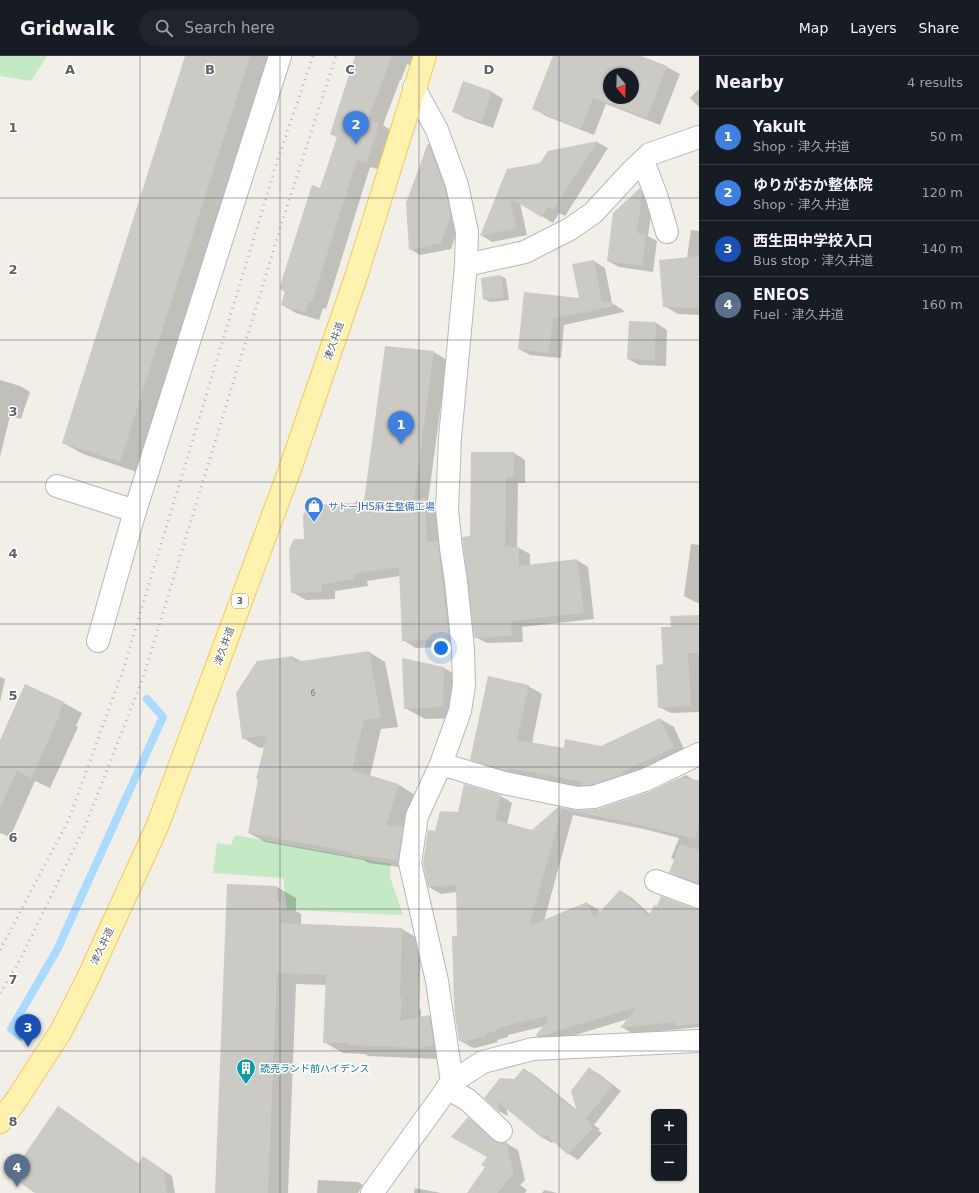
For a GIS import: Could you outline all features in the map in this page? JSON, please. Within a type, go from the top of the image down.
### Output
[{"type":"main road","name":"津久井道","points":[[0,1122],[17,1099],[61,1031],[87,980],[157,827],[294,457],[357,274],[425,56]]},
{"type":"street","points":[[98,641],[135,511],[280,56]]},
{"type":"street","points":[[414,88],[437,130],[457,185],[467,232],[466,265],[450,438],[447,509],[463,649],[464,685],[460,711],[441,764],[418,816],[410,863],[437,981],[450,1085],[501,1131]]},
{"type":"street","points":[[466,265],[525,252],[570,229],[593,213],[650,154],[699,137]]},
{"type":"street","points":[[643,161],[657,198],[667,232]]},
{"type":"street","points":[[57,486],[135,511]]},
{"type":"street","points":[[441,764],[504,783],[578,798],[594,798],[645,780],[699,754]]},
{"type":"street","points":[[656,881],[699,897]]},
{"type":"street","points":[[372,1193],[450,1085],[483,1062],[533,1049],[699,1041]]},
{"type":"green space","points":[[0,56],[47,56],[31,81],[0,76]]},
{"type":"green space","points":[[235,835],[391,864],[390,877],[403,915],[287,910],[283,878],[213,873],[217,843],[231,845]]},
{"type":"building","points":[[185,56],[250,56],[120,462],[62,443]]},
{"type":"building","points":[[355,56],[392,56],[368,120],[379,123],[367,163],[357,160],[312,302],[309,301],[305,313],[281,305],[285,291],[279,289],[312,185],[320,188],[337,137],[330,134]]},
{"type":"building","points":[[553,56],[641,56],[667,66],[647,118],[609,104],[639,104],[639,68],[603,68],[603,102],[593,98],[581,129],[532,109]]},
{"type":"building","points":[[463,81],[492,91],[482,122],[452,112]]},
{"type":"building","points":[[598,141],[553,210],[548,207],[541,217],[510,198],[516,228],[480,236],[507,169],[540,163],[548,151]]},
{"type":"building","points":[[428,143],[445,188],[451,215],[441,243],[409,250],[406,203]]},
{"type":"building","points":[[640,188],[642,194],[637,233],[646,234],[642,266],[607,261],[613,213]]},
{"type":"building","points":[[699,256],[699,308],[663,307],[659,260]]},
{"type":"building","points":[[594,260],[602,301],[612,302],[613,306],[553,319],[549,353],[518,349],[524,292],[579,298],[572,264]]},
{"type":"building","points":[[501,275],[504,297],[483,300],[481,278]]},
{"type":"building","points":[[629,321],[656,322],[655,360],[627,359]]},
{"type":"building","points":[[385,346],[434,351],[414,499],[425,498],[427,542],[438,541],[449,639],[402,641],[399,567],[355,574],[355,579],[322,584],[322,592],[291,593],[289,549],[294,539],[304,539],[303,516],[308,505],[355,503],[355,501],[364,501]]},
{"type":"building","points":[[471,452],[514,452],[514,477],[506,477],[505,547],[519,547],[519,566],[577,559],[584,613],[511,621],[512,636],[474,638],[462,537],[470,536]]},
{"type":"building","points":[[699,615],[699,653],[688,653],[691,706],[658,708],[656,665],[663,664],[661,627],[671,627],[670,616]]},
{"type":"building","points":[[369,651],[381,718],[364,720],[352,770],[399,784],[386,825],[403,827],[398,860],[351,854],[351,852],[248,833],[258,779],[256,779],[267,735],[242,739],[236,693],[257,661],[293,656],[295,662]]},
{"type":"building","points":[[402,658],[444,667],[443,707],[404,709]]},
{"type":"building","points":[[488,676],[529,685],[517,740],[564,748],[565,739],[601,746],[660,718],[674,748],[621,772],[627,773],[592,785],[581,785],[584,782],[508,768],[507,771],[470,760]]},
{"type":"building","points":[[25,684],[64,702],[59,714],[60,715],[31,778],[17,771],[0,808],[0,740]]},
{"type":"building","points":[[678,778],[699,780],[699,824],[695,839],[632,823],[562,809],[529,926],[587,902],[594,918],[620,890],[649,916],[654,905],[657,906],[661,896],[695,909],[699,909],[699,1024],[675,1026],[674,1022],[620,1028],[637,1007],[540,1036],[535,1036],[548,1020],[547,1016],[497,1028],[497,1031],[486,1033],[487,1036],[463,1042],[463,1040],[459,1041],[454,1009],[452,936],[457,936],[456,885],[428,887],[423,863],[428,830],[435,831],[440,811],[458,812],[464,784],[501,795],[495,820],[532,830],[558,807],[578,810],[598,809],[649,792]]},
{"type":"building","points":[[680,844],[699,850],[698,883],[669,873]]},
{"type":"building","name":"読売ランド前ハイデンス","points":[[227,884],[277,886],[277,902],[282,902],[281,923],[402,928],[400,998],[402,998],[400,1021],[429,1015],[434,1045],[419,1048],[347,1045],[347,1043],[323,1043],[326,975],[277,973],[268,1193],[215,1193]]},
{"type":"building","points":[[589,1067],[612,1086],[586,1119],[591,1123],[590,1124],[593,1128],[568,1155],[546,1135],[543,1139],[497,1101],[500,1113],[484,1098],[500,1078],[514,1079],[524,1068],[577,1112],[571,1091]]},
{"type":"building","points":[[58,1106],[138,1164],[143,1156],[163,1170],[167,1193],[35,1193],[10,1176]]},
{"type":"building","points":[[468,1117],[493,1140],[499,1143],[506,1142],[514,1173],[497,1193],[467,1193],[485,1167],[481,1165],[487,1157],[451,1137]]},
{"type":"waterway","points":[[21,1037],[11,1029],[57,950],[163,717],[147,699]]},
{"type":"railway","points":[[0,950],[69,819],[123,670],[275,168],[313,56]]},
{"type":"railway","points":[[0,993],[21,958],[86,824],[144,675],[283,219],[336,56]]},
{"type":"place","name":"ゆりがおか整体院","points":[[356,144]]},
{"type":"place","name":"Yakult","points":[[401,444]]},
{"type":"place","name":"サトーJHS麻生整備工場","points":[[314,523]]},
{"type":"place","name":"西生田中学校入口","points":[[28,1047]]},
{"type":"place","name":"読売ランド前ハイデンス","points":[[246,1085]]},
{"type":"place","name":"ENEOS","points":[[17,1187]]}]
